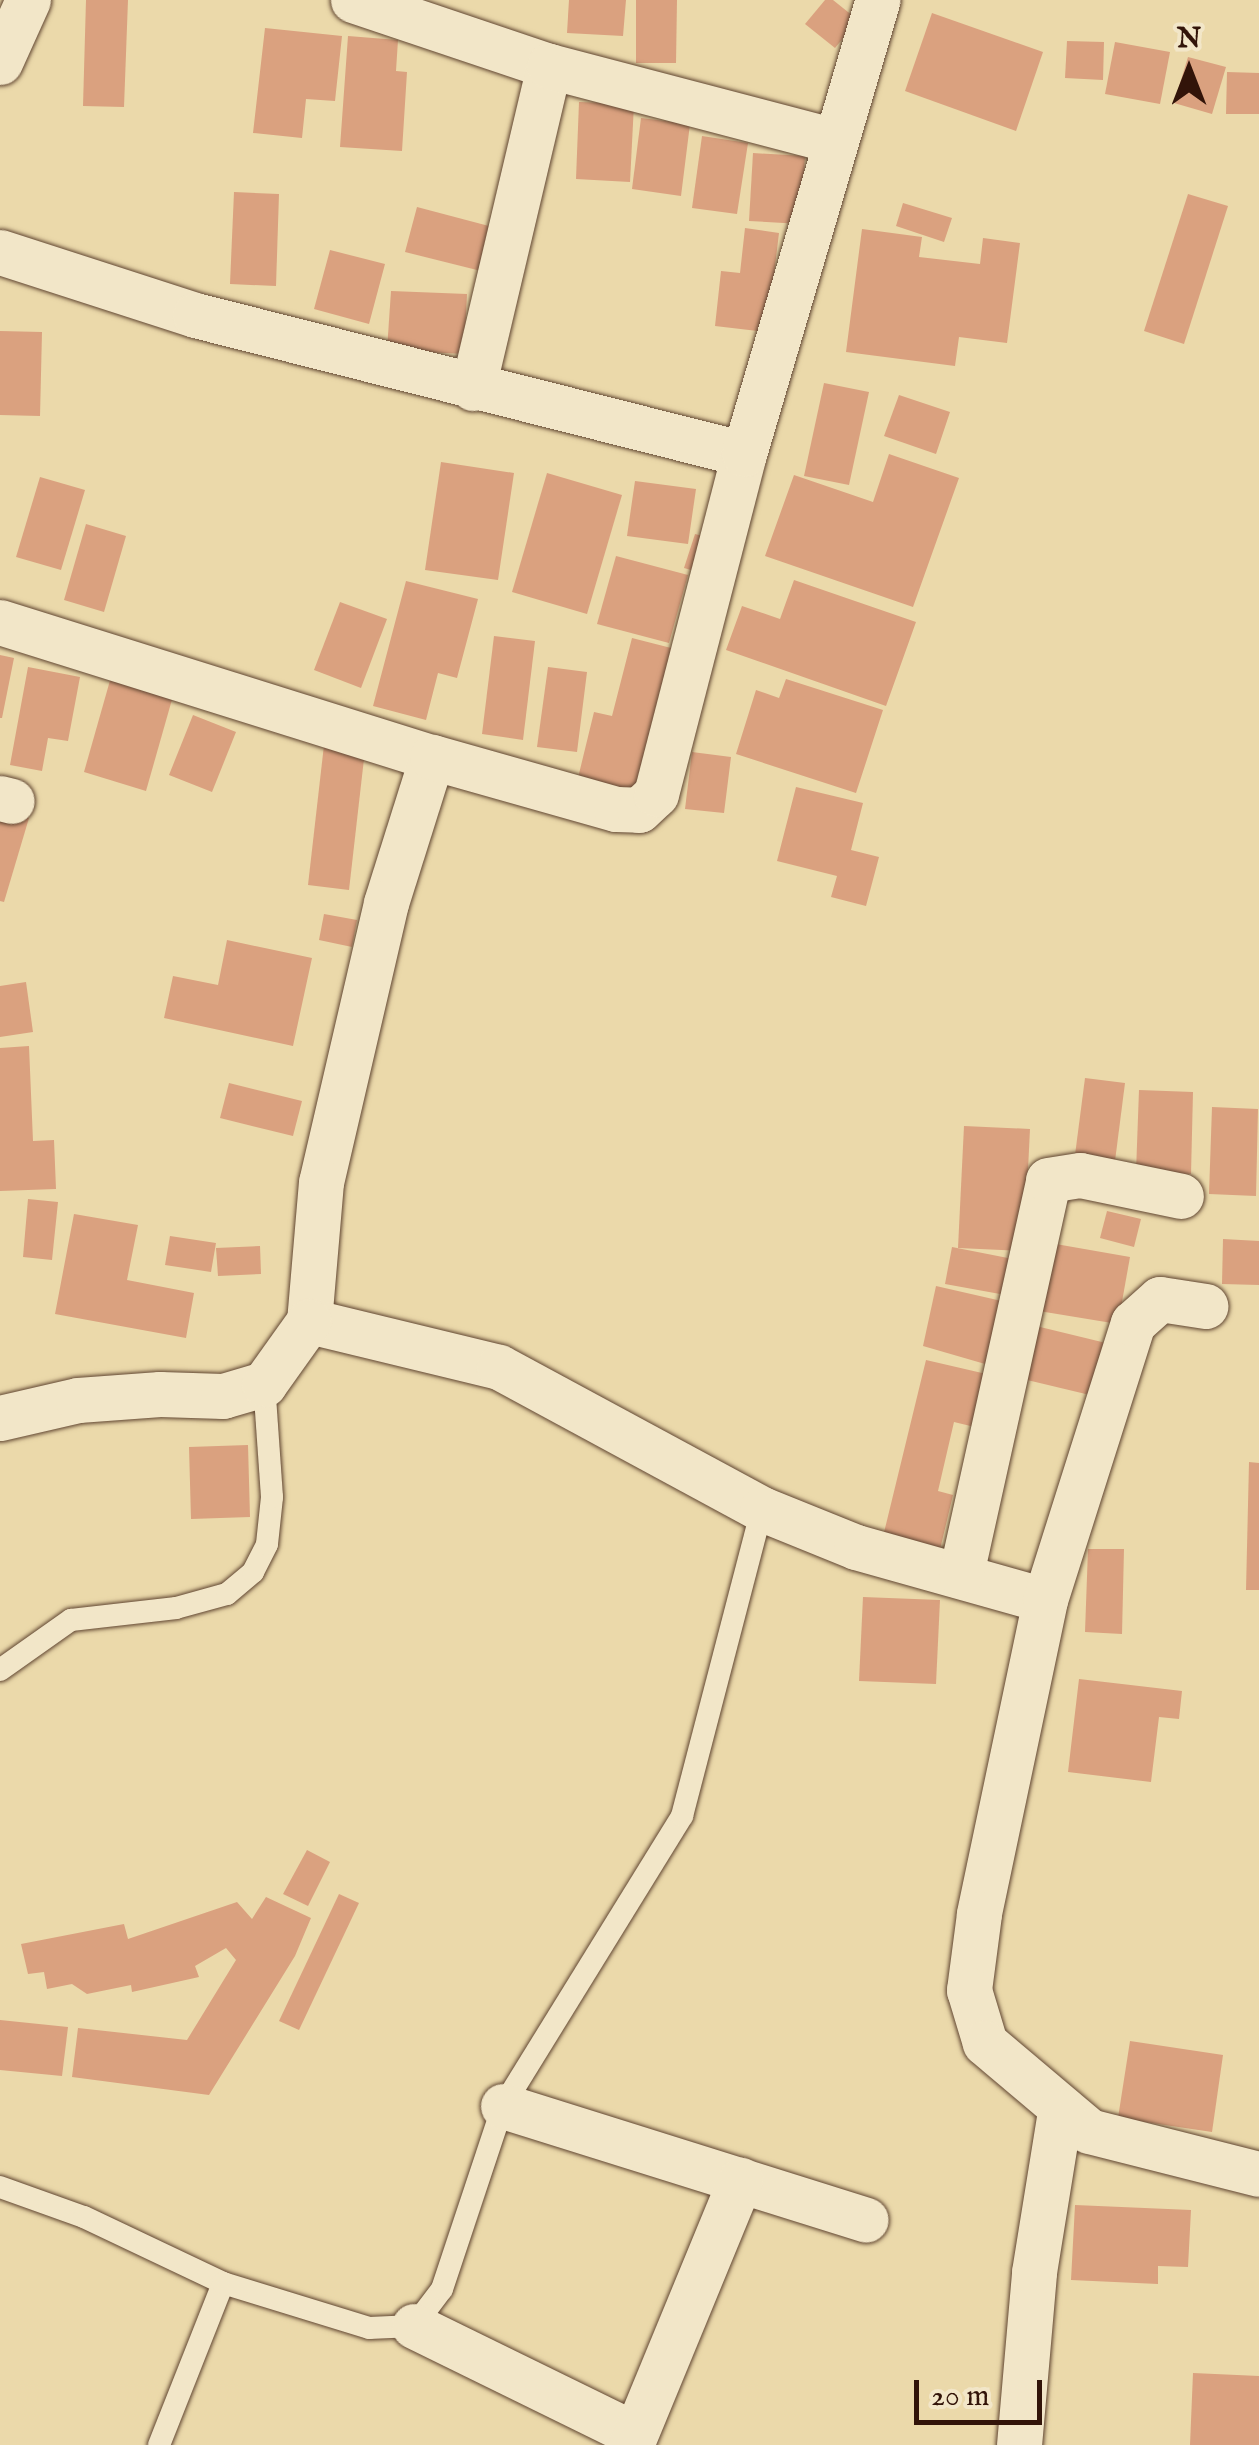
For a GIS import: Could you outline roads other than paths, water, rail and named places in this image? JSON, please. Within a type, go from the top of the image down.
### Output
[{"type":"street","points":[[0,62],[28,0]]},
{"type":"street","points":[[352,0],[549,66],[835,141]]},
{"type":"street","points":[[0,622],[432,757],[616,809],[639,810],[656,794],[744,454],[878,0]]},
{"type":"street","points":[[473,388],[549,66]]},
{"type":"street","points":[[0,252],[195,316],[744,454]]},
{"type":"street","points":[[0,1418],[78,1400],[160,1394],[222,1396],[264,1384],[309,1321],[321,1182],[386,903],[432,757]]},
{"type":"street","points":[[962,1574],[1048,1180],[1080,1175],[1181,1196]]},
{"type":"street","points":[[1204,1306],[1160,1300],[1133,1323],[1045,1600],[979,1914],[969,1990],[985,2043],[1060,2111],[1089,2131],[1259,2174]]},
{"type":"street","points":[[309,1321],[499,1367],[762,1509],[856,1547],[1045,1600]]},
{"type":"street","points":[[503,2106],[866,2220]]},
{"type":"street","points":[[1018,2445],[1034,2272],[1060,2111]]},
{"type":"street","points":[[414,2326],[632,2440],[740,2180]]},
{"type":"lane","points":[[0,1670],[71,1620],[176,1608],[227,1594],[253,1572],[267,1544],[272,1497],[264,1384]]},
{"type":"lane","points":[[0,2188],[84,2218],[222,2282],[369,2328],[414,2326],[442,2289],[503,2106],[682,1816],[762,1509]]},
{"type":"lane","points":[[159,2445],[222,2282]]}]
